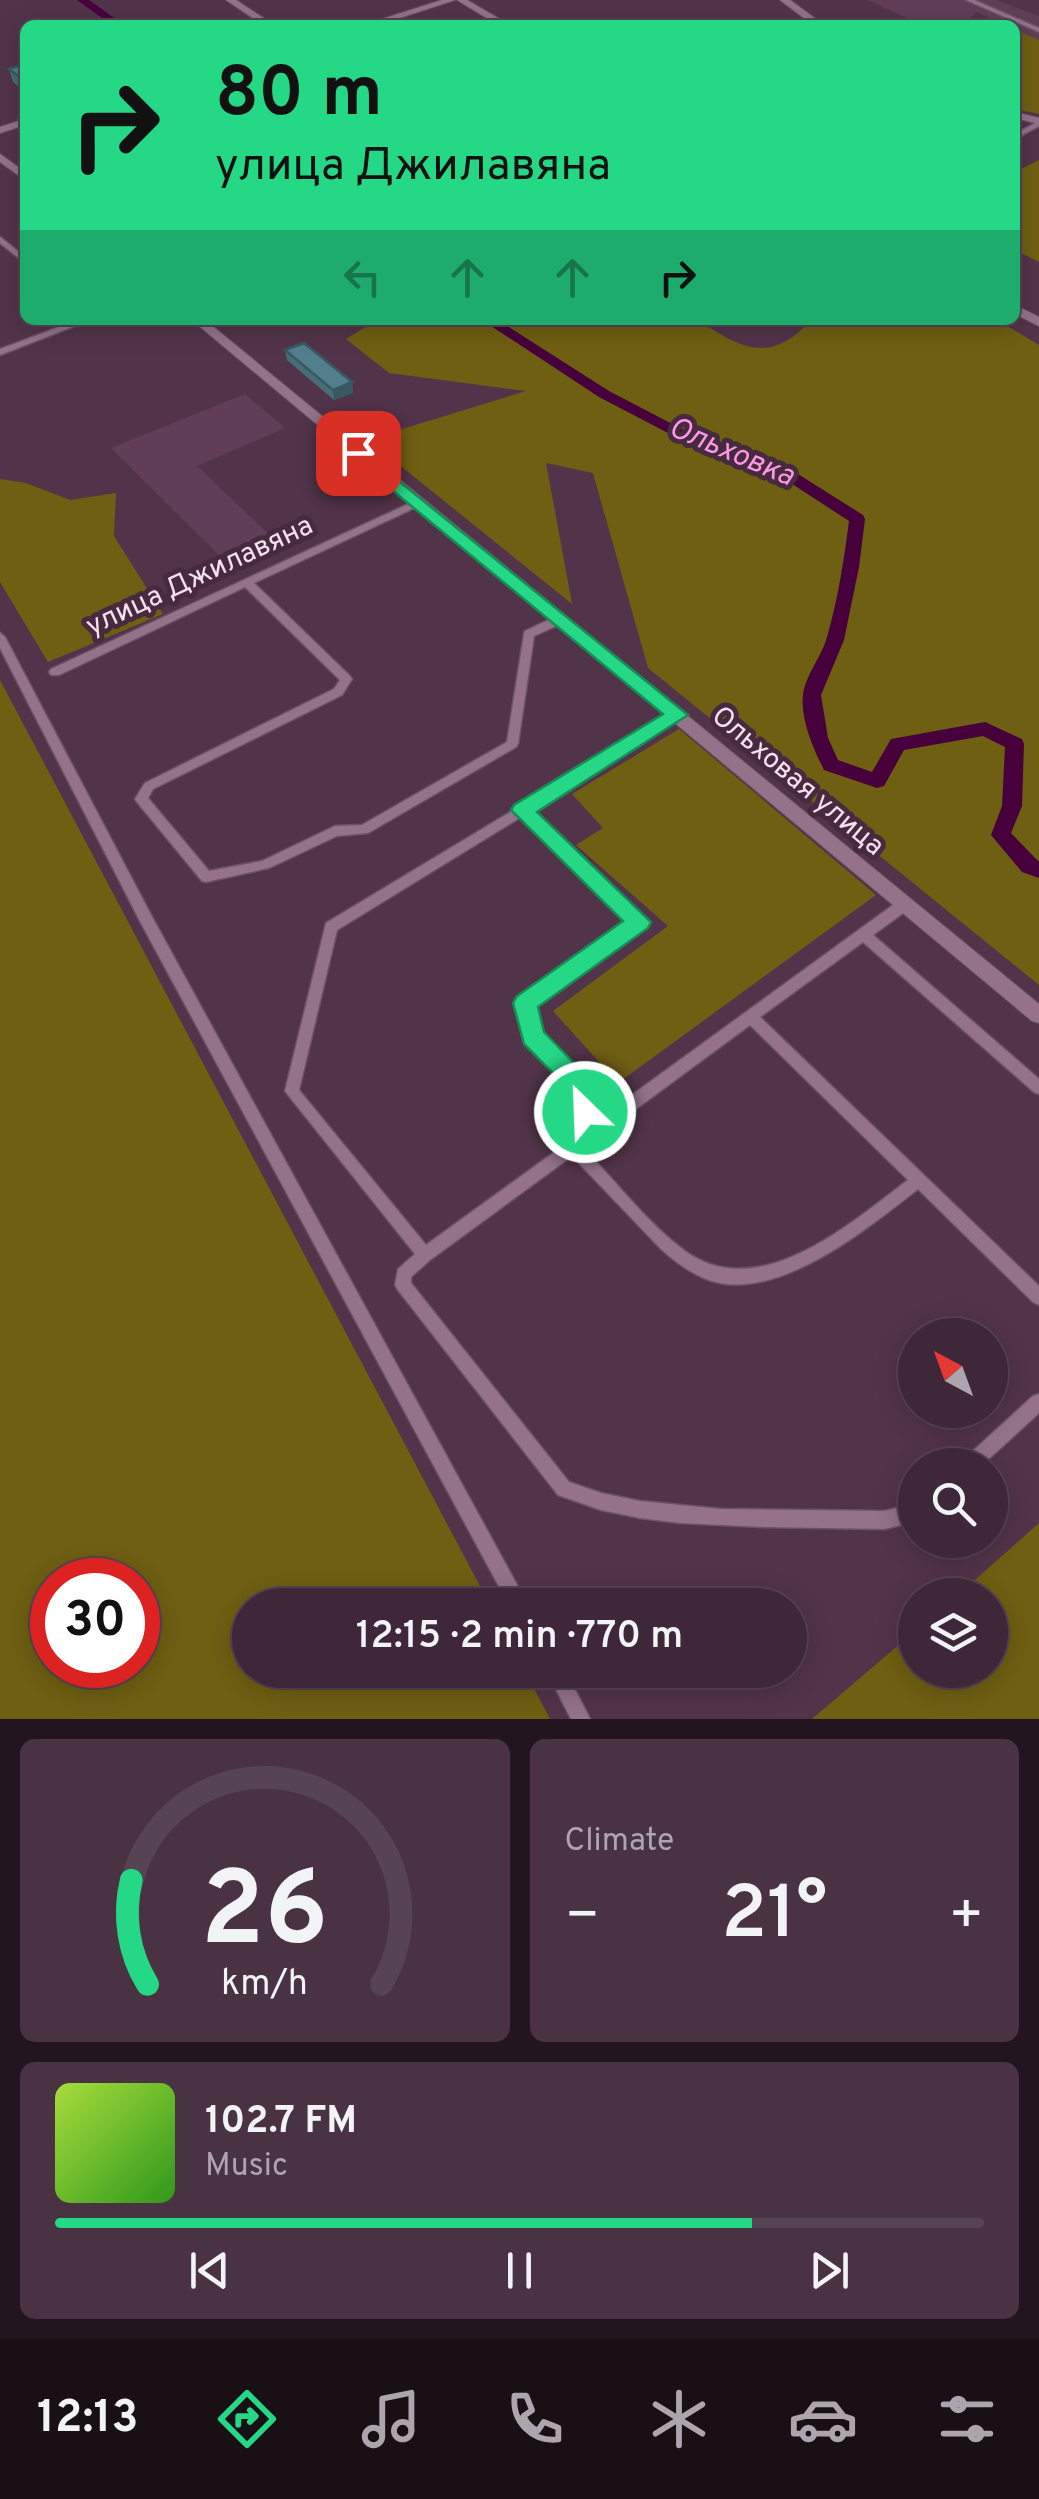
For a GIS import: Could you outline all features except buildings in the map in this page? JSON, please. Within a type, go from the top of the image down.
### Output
[{"type":"main road","points":[[230,0],[261,20]]},
{"type":"main road","points":[[385,20],[452,0]]},
{"type":"main road","points":[[461,0],[497,20]]},
{"type":"main road","points":[[784,0],[811,20]]},
{"type":"main road","points":[[0,156],[20,173]]},
{"type":"main road","name":"Ольховая улица","points":[[204,325],[1039,1016]]},
{"type":"street","points":[[969,0],[1016,20]]},
{"type":"street","points":[[0,239],[20,257]]},
{"type":"street","points":[[0,352],[73,325]]},
{"type":"street","name":"улица Джилавяна","points":[[55,672],[419,502]]},
{"type":"street","points":[[248,584],[346,679],[338,692],[149,786],[141,799],[206,877],[265,866],[335,831],[364,830],[512,744],[528,634],[561,618]]},
{"type":"street","points":[[0,638],[146,919],[510,1588]]},
{"type":"street","points":[[425,1255],[292,1091],[332,927],[678,715]]},
{"type":"street","points":[[522,810],[640,922],[525,1003],[532,1037],[586,1089],[578,1141]]},
{"type":"street","points":[[898,1517],[884,1520],[640,1512],[564,1489],[403,1285],[403,1274],[578,1141],[904,904]]},
{"type":"street","points":[[863,934],[1039,1088]]},
{"type":"street","points":[[750,1016],[1039,1297]]},
{"type":"street","points":[[578,1141],[684,1260],[731,1279],[783,1268],[832,1245],[919,1180]]},
{"type":"street","points":[[989,1448],[1039,1402]]},
{"type":"street","points":[[565,1688],[581,1719]]},
{"type":"shaded area","points":[[868,0],[996,0],[1039,16],[1039,42],[1020,34],[1020,20],[992,20],[977,12],[968,20],[911,20]]},
{"type":"shaded area","points":[[1020,32],[1039,40],[1039,114],[1020,110]]},
{"type":"shaded area","points":[[1039,160],[1039,262],[1020,252],[1020,170]]},
{"type":"shaded area","points":[[369,325],[706,325],[729,339],[756,348],[783,343],[806,325],[1005,325],[1039,345],[1039,985],[648,668],[593,473],[546,463],[572,604],[382,451],[396,431],[526,391],[389,373],[346,339]]},
{"type":"shaded area","points":[[245,394],[285,428],[197,466],[277,542],[228,564],[111,448]]},
{"type":"shaded area","points":[[0,479],[26,483],[70,500],[116,493],[114,536],[163,614],[48,662],[0,582]]},
{"type":"shaded area","points":[[0,680],[481,1588],[232,1588],[232,1688],[534,1688],[550,1719],[0,1719]]},
{"type":"shaded area","points":[[679,729],[876,895],[618,1083],[553,1011],[668,926],[576,845],[603,828],[572,794]]},
{"type":"shaded area","points":[[1039,1523],[1039,1719],[812,1719],[898,1646],[898,1688],[1008,1688],[1008,1578],[977,1578],[1000,1558],[1008,1558],[1008,1551]]},
{"type":"waterway","name":"Ольховка","points":[[82,0],[112,20]]},
{"type":"waterway","name":"Ольховка","points":[[497,325],[604,394],[719,454],[792,477],[857,519],[835,640],[812,695],[819,738],[831,765],[877,781],[898,744],[985,729],[1015,744],[1012,806],[1001,835],[1029,866],[1039,870]]},
{"type":"route","points":[[358,453],[678,715],[522,810],[640,922],[525,1003],[532,1037],[586,1089],[585,1112]]}]
